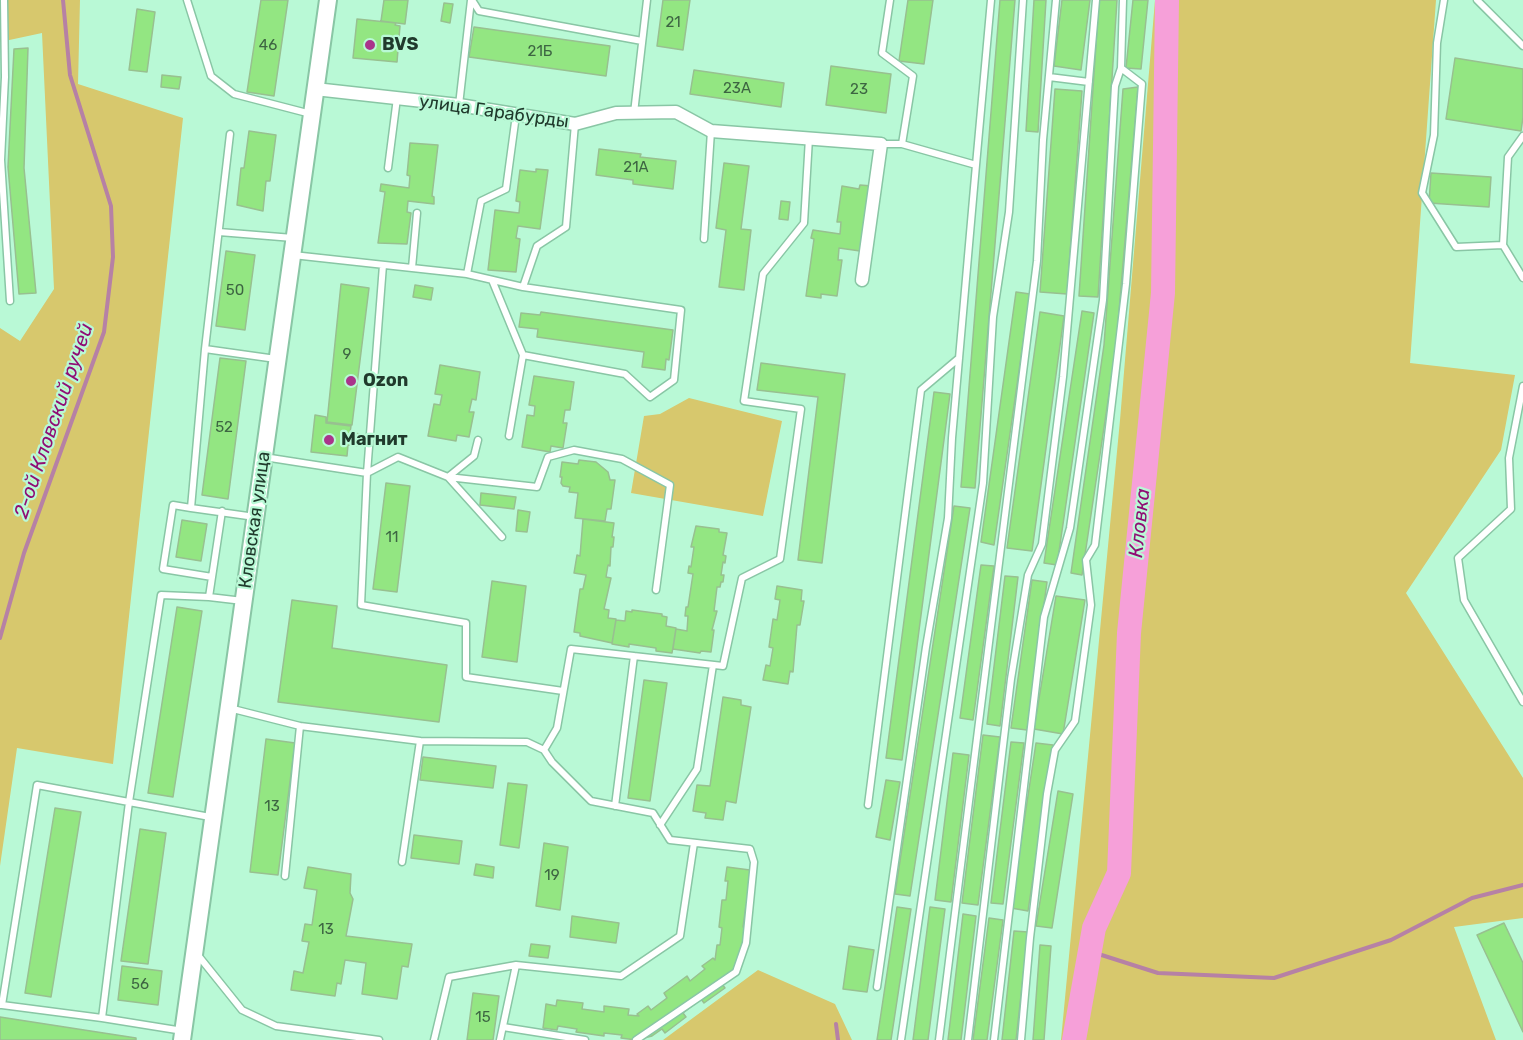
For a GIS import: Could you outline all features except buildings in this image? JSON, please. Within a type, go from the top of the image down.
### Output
[{"type":"street","name":"Кловская улица","points":[[182,1036],[328,0]]},
{"type":"street","name":"улица Гарабурды","points":[[315,89],[459,105],[574,124],[616,113],[676,112],[711,131],[881,144]]},
{"type":"street","points":[[862,280],[881,144]]},
{"type":"lane","points":[[4,0],[5,77],[1,160],[10,301]]},
{"type":"lane","points":[[187,0],[211,76],[234,94],[311,114]]},
{"type":"lane","points":[[471,0],[479,11],[642,42]]},
{"type":"lane","points":[[459,105],[471,0]]},
{"type":"lane","points":[[634,112],[647,0]]},
{"type":"lane","points":[[890,0],[882,53],[913,76],[902,144]]},
{"type":"lane","points":[[877,987],[926,647],[948,519],[959,358],[991,0]]},
{"type":"lane","points":[[901,1040],[983,483],[993,317],[1010,212],[1023,0]]},
{"type":"lane","points":[[939,1040],[1037,261],[1044,140],[1056,0]]},
{"type":"lane","points":[[968,1040],[1011,679],[1028,575],[1042,544],[1063,377],[1096,0]]},
{"type":"lane","points":[[994,1040],[1044,618],[1070,528],[1103,300],[1115,86],[1121,68],[1123,0]]},
{"type":"lane","points":[[1444,0],[1437,43],[1434,135],[1422,193],[1456,247],[1503,246]]},
{"type":"lane","points":[[1477,0],[1523,46]]},
{"type":"lane","points":[[1022,1040],[1030,938],[1047,794],[1055,750],[1075,721],[1091,605],[1086,560],[1095,544],[1126,284],[1142,84],[1121,68]]},
{"type":"lane","points":[[1049,77],[1089,82]]},
{"type":"lane","points":[[388,168],[398,98]]},
{"type":"lane","points":[[467,274],[481,201],[506,189],[516,115]]},
{"type":"lane","points":[[523,287],[537,246],[566,227],[574,124]]},
{"type":"lane","points":[[704,239],[711,131]]},
{"type":"lane","points":[[190,507],[205,349],[230,134]]},
{"type":"lane","points":[[1523,136],[1508,157],[1503,246],[1523,278]]},
{"type":"lane","points":[[544,750],[557,728],[571,650],[723,666],[742,578],[780,559],[801,409],[744,401],[763,274],[804,223],[809,138]]},
{"type":"lane","points":[[881,144],[902,144],[976,165]]},
{"type":"lane","points":[[412,268],[417,213]]},
{"type":"lane","points":[[219,232],[383,265],[467,274],[523,287],[681,310],[674,380],[650,396],[625,374],[523,355]]},
{"type":"lane","points":[[383,265],[367,473],[361,605],[466,623],[466,677],[563,691]]},
{"type":"lane","points":[[492,280],[523,355],[509,436]]},
{"type":"lane","points":[[205,349],[278,359]]},
{"type":"lane","points":[[868,805],[921,390],[959,358]]},
{"type":"lane","points":[[1523,386],[1509,458],[1512,509],[1458,558],[1464,600],[1523,702]]},
{"type":"lane","points":[[448,477],[474,456],[478,440]]},
{"type":"lane","points":[[264,457],[367,473],[399,457],[448,477],[537,488],[548,457],[574,450],[622,459],[670,486],[656,590]]},
{"type":"lane","points":[[448,477],[502,537]]},
{"type":"lane","points":[[212,577],[163,569],[173,505],[255,518]]},
{"type":"lane","points":[[209,597],[222,511]]},
{"type":"lane","points":[[102,1018],[129,802],[161,595],[244,601]]},
{"type":"lane","points":[[615,806],[634,656]]},
{"type":"lane","points":[[660,825],[697,769],[713,665]]},
{"type":"lane","points":[[229,708],[300,726],[420,741],[527,742],[544,750],[552,762],[591,801],[653,813],[670,840],[750,849],[754,862],[746,943],[736,972],[636,1040]]},
{"type":"lane","points":[[285,876],[300,726]]},
{"type":"lane","points":[[402,862],[420,741]]},
{"type":"lane","points":[[182,1036],[102,1018],[1,1005],[37,785],[213,818]]},
{"type":"lane","points":[[434,1040],[449,977],[516,965],[621,976],[680,936],[694,843]]},
{"type":"lane","points":[[194,952],[242,1010],[276,1026],[379,1040]]},
{"type":"lane","points":[[500,1040],[516,965]]},
{"type":"lane","points":[[503,1027],[585,1040]]},
{"type":"shaded area","points":[[0,0],[80,0],[78,84],[183,118],[113,764],[17,748],[0,866],[0,328],[20,341],[54,289],[42,33],[0,42]]},
{"type":"shaded area","points":[[1155,0],[1436,0],[1410,363],[1515,375],[1501,450],[1406,593],[1523,778],[1523,918],[1454,927],[1496,1040],[1061,1040],[1120,420]]},
{"type":"shaded area","points":[[689,398],[782,421],[763,516],[631,493],[644,416],[660,414]]},
{"type":"shaded area","points":[[758,970],[835,1004],[852,1040],[663,1040]]},
{"type":"waterway","name":"2-ой Кловский ручей","points":[[0,638],[24,553],[104,332],[113,257],[111,206],[70,75],[63,0]]},
{"type":"waterway","name":"Кловка","points":[[1074,1040],[1094,928],[1119,873],[1129,633],[1163,293],[1167,0]]},
{"type":"waterway","points":[[1089,951],[1158,973],[1274,978],[1391,940],[1472,898],[1523,885]]},
{"type":"waterway","points":[[836,1024],[838,1040]]},
{"type":"place","name":"BVS","points":[[370,45]]},
{"type":"place","name":"Ozon","points":[[351,381]]},
{"type":"place","name":"Магнит","points":[[329,440]]}]
